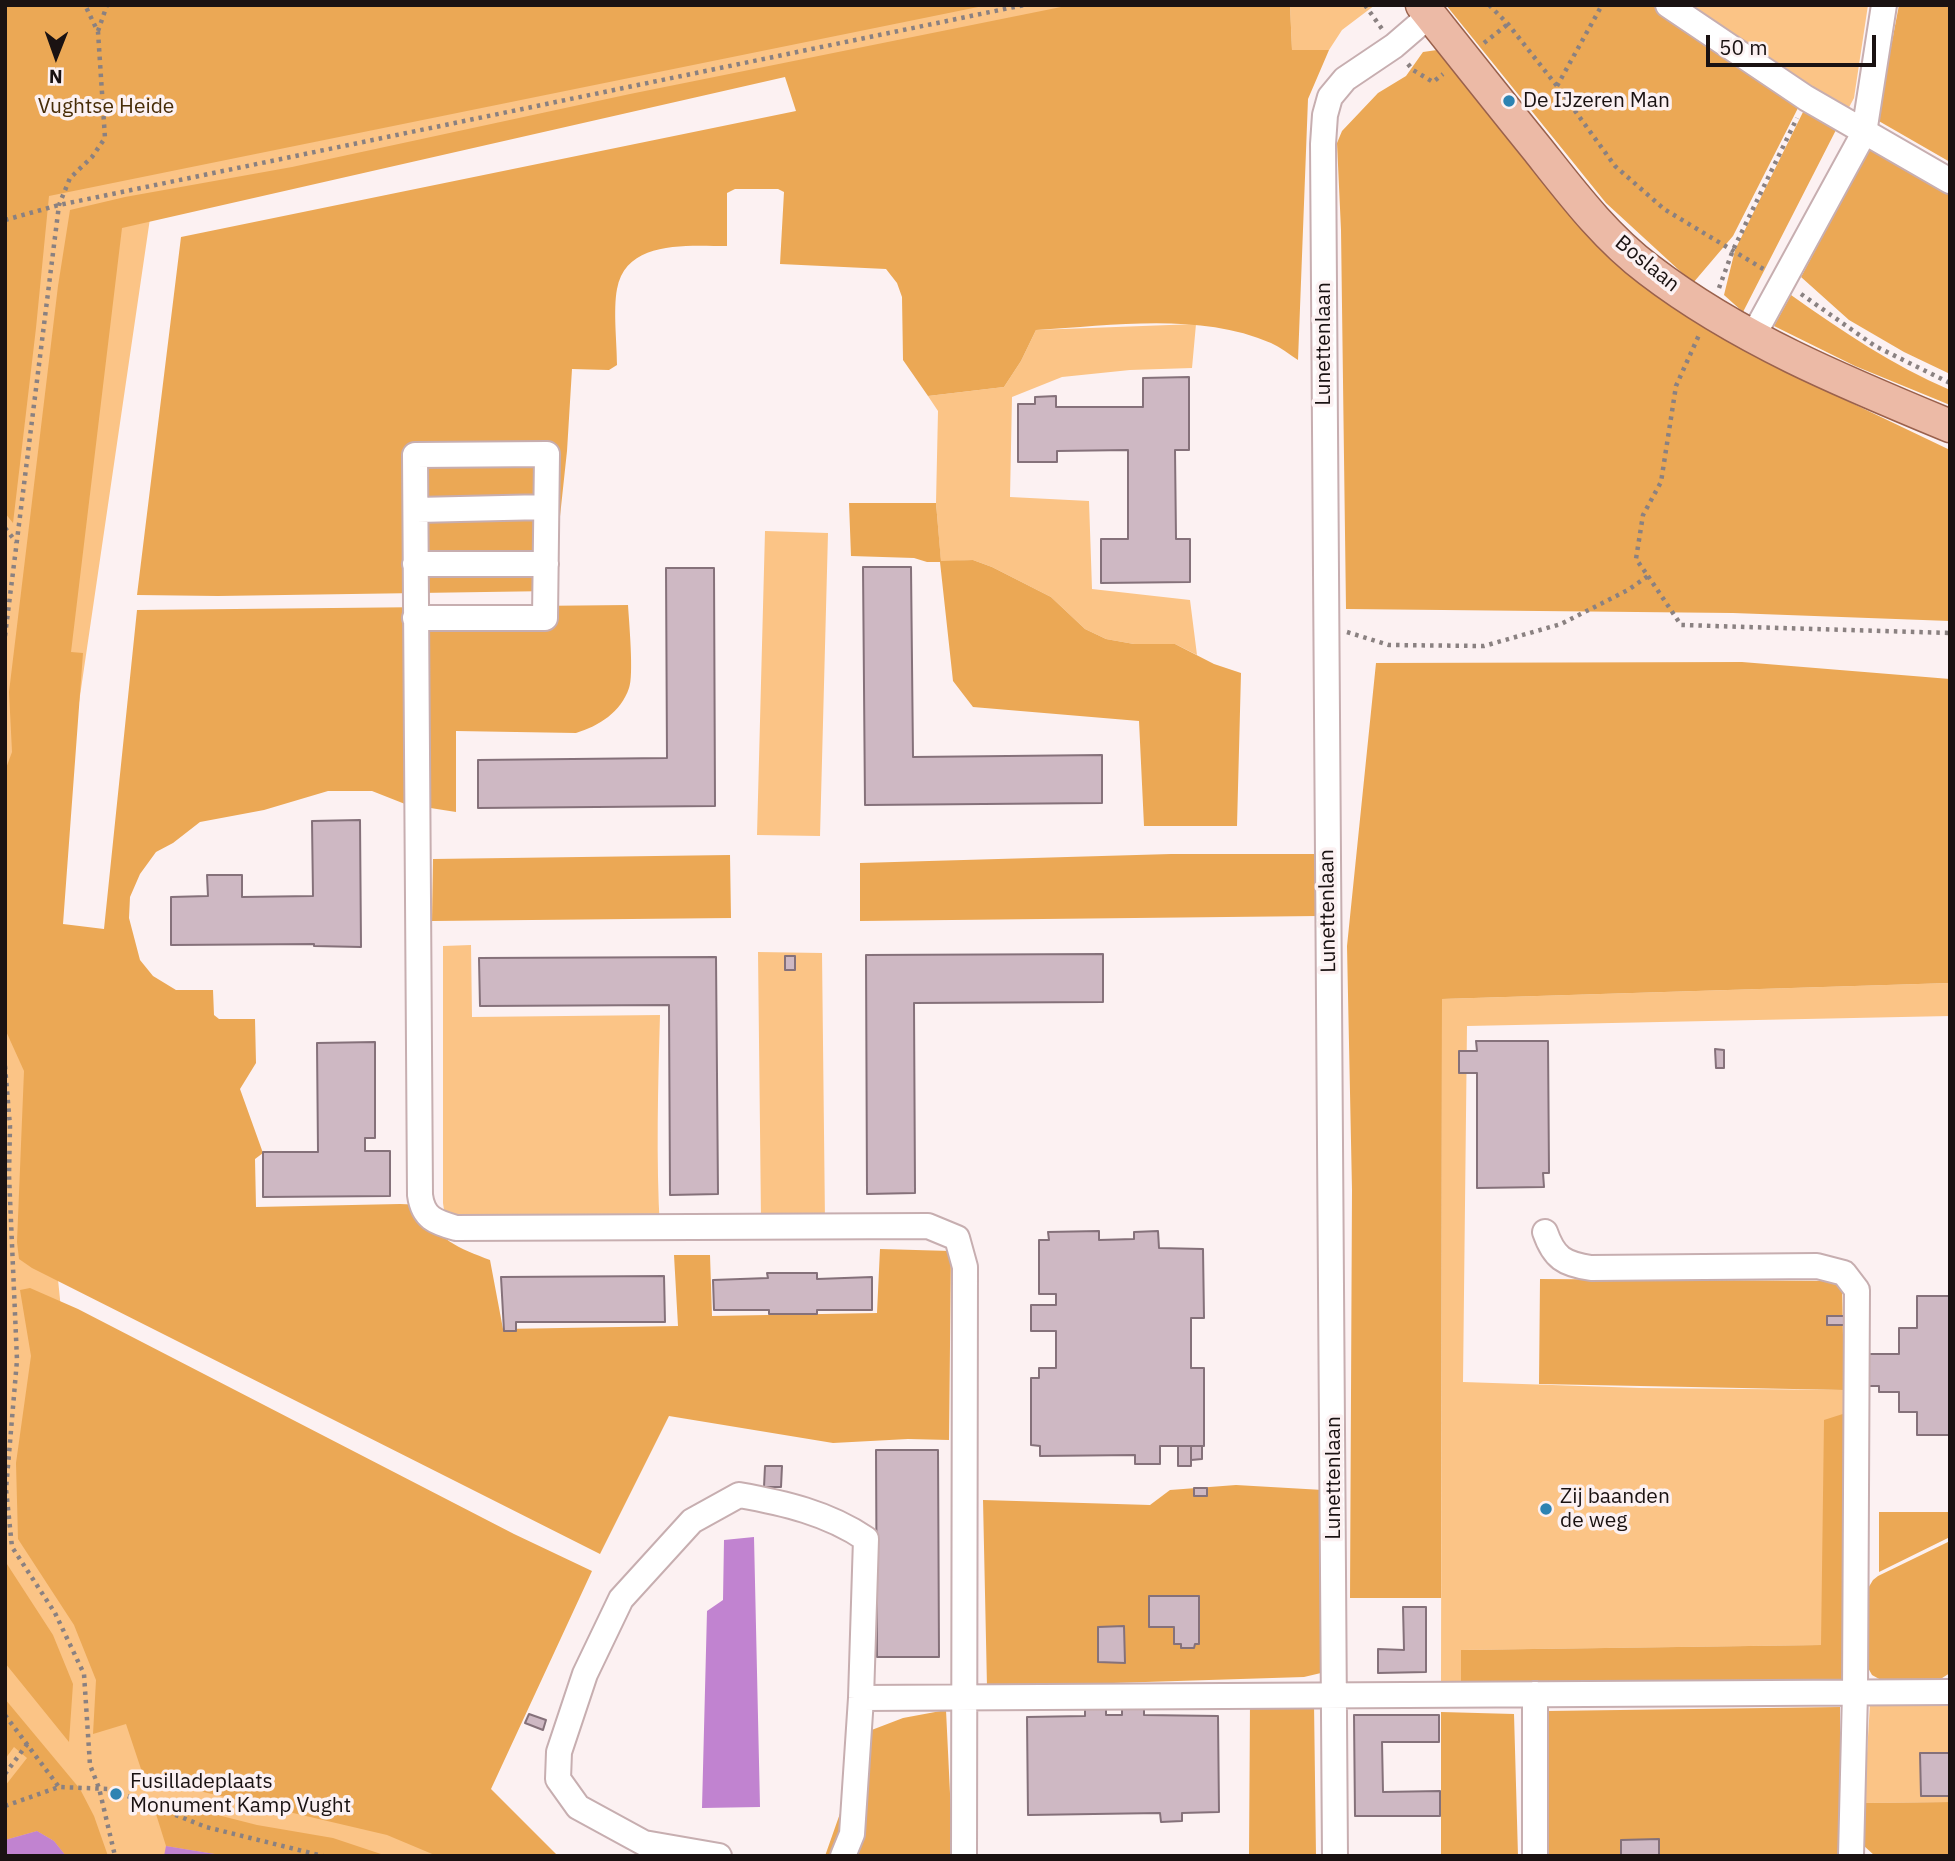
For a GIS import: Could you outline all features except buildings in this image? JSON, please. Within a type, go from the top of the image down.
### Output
[{"type":"main road","name":"Boslaan","points":[[1426,10],[1592,218],[1648,270],[1754,336],[1861,390],[1950,426]]},
{"type":"street","points":[[1668,5],[1806,99],[1950,181]]},
{"type":"street","points":[[1754,336],[1864,133],[1884,5]]},
{"type":"street","name":"Lunettenlaan","points":[[1335,1856],[1323,144],[1325,115],[1330,97],[1345,79],[1394,46],[1426,10]]},
{"type":"street","points":[[415,618],[545,618],[547,454],[415,455],[415,618],[422,1208],[436,1222],[456,1228],[928,1226],[957,1238],[965,1266],[964,1856]]},
{"type":"street","points":[[417,510],[546,507]]},
{"type":"street","points":[[415,564],[546,564]]},
{"type":"street","points":[[1545,1232],[1552,1251],[1574,1265],[1591,1268],[1817,1266],[1844,1273],[1857,1290],[1856,1692],[1851,1856]]},
{"type":"street","points":[[719,1856],[644,1843],[578,1807],[558,1779],[559,1752],[585,1674],[621,1599],[692,1521],[739,1495],[798,1506],[853,1530],[866,1539],[861,1698],[852,1834],[843,1856]]},
{"type":"street","points":[[861,1698],[1950,1692]]},
{"type":"street","points":[[1535,1694],[1535,1856]]},
{"type":"path","points":[[5,636],[59,205],[70,178],[92,157],[105,138],[98,32],[85,5]]},
{"type":"path","points":[[98,32],[107,5]]},
{"type":"path","points":[[5,220],[59,205],[1024,5]]},
{"type":"path","points":[[1489,5],[1508,24],[1557,86],[1615,166],[1664,209],[1783,281],[1875,346],[1950,383]]},
{"type":"path","points":[[1557,86],[1602,5]]},
{"type":"path","points":[[1806,99],[1733,250],[1710,311],[1676,386],[1661,482],[1643,515],[1636,559],[1681,625],[1950,633]]},
{"type":"path","points":[[5,528],[17,542]]},
{"type":"path","points":[[1326,625],[1389,645],[1484,646],[1561,624],[1628,590],[1648,576]]},
{"type":"path","points":[[5,1066],[10,1126],[9,1175],[17,1360],[6,1489],[12,1547],[55,1613],[84,1674],[90,1765],[99,1788],[115,1856]]},
{"type":"path","points":[[5,1264],[13,1267]]},
{"type":"path","points":[[5,1715],[60,1787]]},
{"type":"path","points":[[5,1774],[28,1744]]},
{"type":"path","points":[[5,1806],[60,1787],[110,1789],[206,1827],[323,1856]]},
{"type":"green space","name":"Vughtse Heide","points":[[5,5],[1138,5],[153,198],[32,1023],[83,1526],[384,1829],[448,1856],[5,1856]]},
{"type":"green space","points":[[5,5],[988,5],[49,196],[13,523],[5,513]]},
{"type":"green space","points":[[1071,5],[1290,5],[1292,50],[1329,50],[1308,99],[1298,360],[1271,343],[1214,327],[1155,323],[1036,330],[1004,387],[928,396],[903,360],[902,297],[897,283],[886,269],[780,264],[784,192],[778,189],[735,189],[727,193],[727,246],[678,246],[646,253],[633,261],[623,273],[617,289],[617,365],[609,370],[572,369],[567,451],[552,591],[137,595],[181,237],[796,111],[785,77],[122,228],[71,652],[83,653],[63,924],[104,929],[137,610],[628,605],[631,648],[629,688],[621,704],[608,717],[576,733],[456,731],[456,812],[405,804],[372,791],[328,791],[264,810],[200,822],[173,843],[156,852],[140,874],[130,897],[129,918],[140,960],[153,976],[176,990],[213,990],[214,1015],[219,1019],[255,1019],[256,1063],[240,1089],[263,1153],[255,1159],[256,1207],[425,1205],[434,1226],[449,1241],[490,1260],[503,1329],[678,1326],[674,1255],[710,1255],[712,1316],[877,1313],[880,1249],[951,1251],[949,1440],[833,1443],[669,1416],[600,1554],[32,1268],[19,1259],[17,1242],[24,1071],[5,1029],[5,771],[12,752],[9,692],[58,286],[70,210],[125,197],[292,167],[630,94]]},
{"type":"green space","points":[[1290,5],[1375,5],[1342,30],[1329,50],[1292,50]]},
{"type":"green space","points":[[1446,5],[1655,5],[1799,106],[1733,236],[1693,283],[1606,203]]},
{"type":"green space","points":[[1684,5],[1868,5],[1854,98],[1846,113]]},
{"type":"green space","points":[[1899,5],[1950,5],[1950,162],[1877,120]]},
{"type":"green space","points":[[1437,50],[1448,57],[1565,210],[1648,290],[1697,322],[1791,374],[1950,450],[1950,621],[1733,613],[1346,609],[1341,230],[1337,143],[1342,131],[1378,93],[1406,76],[1423,52]]},
{"type":"green space","points":[[1804,110],[1836,130],[1743,312],[1724,295],[1735,250]]},
{"type":"green space","points":[[1870,147],[1950,193],[1950,374],[1904,352],[1849,320],[1801,277]]},
{"type":"green space","points":[[1791,295],[1888,358],[1950,390],[1950,405],[1855,366],[1774,326]]},
{"type":"green space","points":[[1196,324],[1192,368],[1130,370],[1062,377],[1012,397],[1010,497],[1089,501],[1092,589],[1190,600],[1197,655],[1175,644],[1134,644],[1106,639],[1085,629],[1051,597],[992,567],[973,560],[941,562],[936,503],[938,411],[928,396],[1004,387],[1036,330]]},
{"type":"green space","points":[[849,503],[936,503],[941,561],[973,560],[992,567],[1051,597],[1085,629],[1106,639],[1134,644],[1175,644],[1214,664],[1241,673],[1237,826],[1144,826],[1139,721],[973,707],[953,681],[940,562],[914,558],[851,556]]},
{"type":"green space","points":[[765,531],[828,533],[820,836],[757,835]]},
{"type":"green space","points":[[1742,662],[1950,679],[1950,983],[1442,999],[1441,1598],[1350,1598],[1352,1190],[1347,946],[1376,663]]},
{"type":"green space","points":[[1171,854],[1319,854],[1318,916],[860,921],[860,863]]},
{"type":"green space","points":[[730,855],[731,918],[432,921],[433,859]]},
{"type":"green space","points":[[471,945],[472,1017],[660,1015],[660,1230],[445,1217],[443,946]]},
{"type":"green space","points":[[758,952],[822,953],[825,1222],[761,1219]]},
{"type":"green space","points":[[1950,983],[1950,1016],[1467,1026],[1463,1382],[1641,1388],[1844,1390],[1849,1412],[1822,1645],[1461,1650],[1461,1685],[1441,1685],[1442,999]]},
{"type":"green space","points":[[1540,1279],[1842,1281],[1844,1390],[1539,1384]]},
{"type":"green space","points":[[30,1288],[78,1309],[514,1534],[592,1571],[491,1789],[558,1856],[437,1856],[387,1835],[144,1778],[126,1724],[93,1734],[96,1680],[74,1625],[18,1539],[16,1463],[31,1356],[20,1290]]},
{"type":"green space","points":[[1849,1412],[1850,1681],[1461,1685],[1461,1650],[1821,1645],[1824,1420]]},
{"type":"green space","points":[[1236,1485],[1323,1490],[1321,1673],[1304,1677],[987,1687],[983,1500],[1150,1505],[1170,1490]]},
{"type":"green space","points":[[1879,1512],[1950,1512],[1950,1537],[1879,1572]]},
{"type":"green space","points":[[1950,1541],[1950,1673],[1939,1680],[1881,1680],[1872,1675],[1867,1666],[1867,1590],[1878,1576]]},
{"type":"green space","points":[[5,1561],[53,1635],[73,1684],[69,1742],[5,1663]]},
{"type":"green space","points":[[5,1699],[80,1789],[94,1816],[108,1856],[66,1856],[54,1841],[37,1831],[5,1840],[5,1786],[27,1758],[14,1747],[5,1759]]},
{"type":"green space","points":[[1250,1703],[1314,1703],[1316,1856],[1249,1856]]},
{"type":"green space","points":[[1870,1704],[1950,1705],[1950,1802],[1864,1803]]},
{"type":"green space","points":[[1840,1707],[1840,1856],[1543,1856],[1547,1711]]},
{"type":"green space","points":[[946,1710],[953,1856],[825,1856],[869,1731],[903,1718]]},
{"type":"green space","points":[[1441,1712],[1514,1714],[1518,1856],[1441,1856]]},
{"type":"green space","points":[[151,1798],[257,1825],[333,1838],[387,1856],[227,1856],[166,1846]]},
{"type":"green space","points":[[1950,1802],[1950,1856],[1875,1856],[1863,1845],[1864,1803]]},
{"type":"shaded area","points":[[754,1537],[760,1807],[702,1808],[707,1611],[723,1600],[724,1540]]},
{"type":"shaded area","points":[[37,1831],[54,1841],[66,1856],[5,1856],[5,1840]]},
{"type":"shaded area","points":[[166,1846],[221,1855],[227,1856],[164,1856]]},
{"type":"place","name":"De IJzeren Man","points":[[1509,101]]},
{"type":"place","name":"Zij baanden de weg","points":[[1546,1509]]},
{"type":"place","name":"Fusilladeplaats Monument Kamp Vught","points":[[116,1794]]}]
